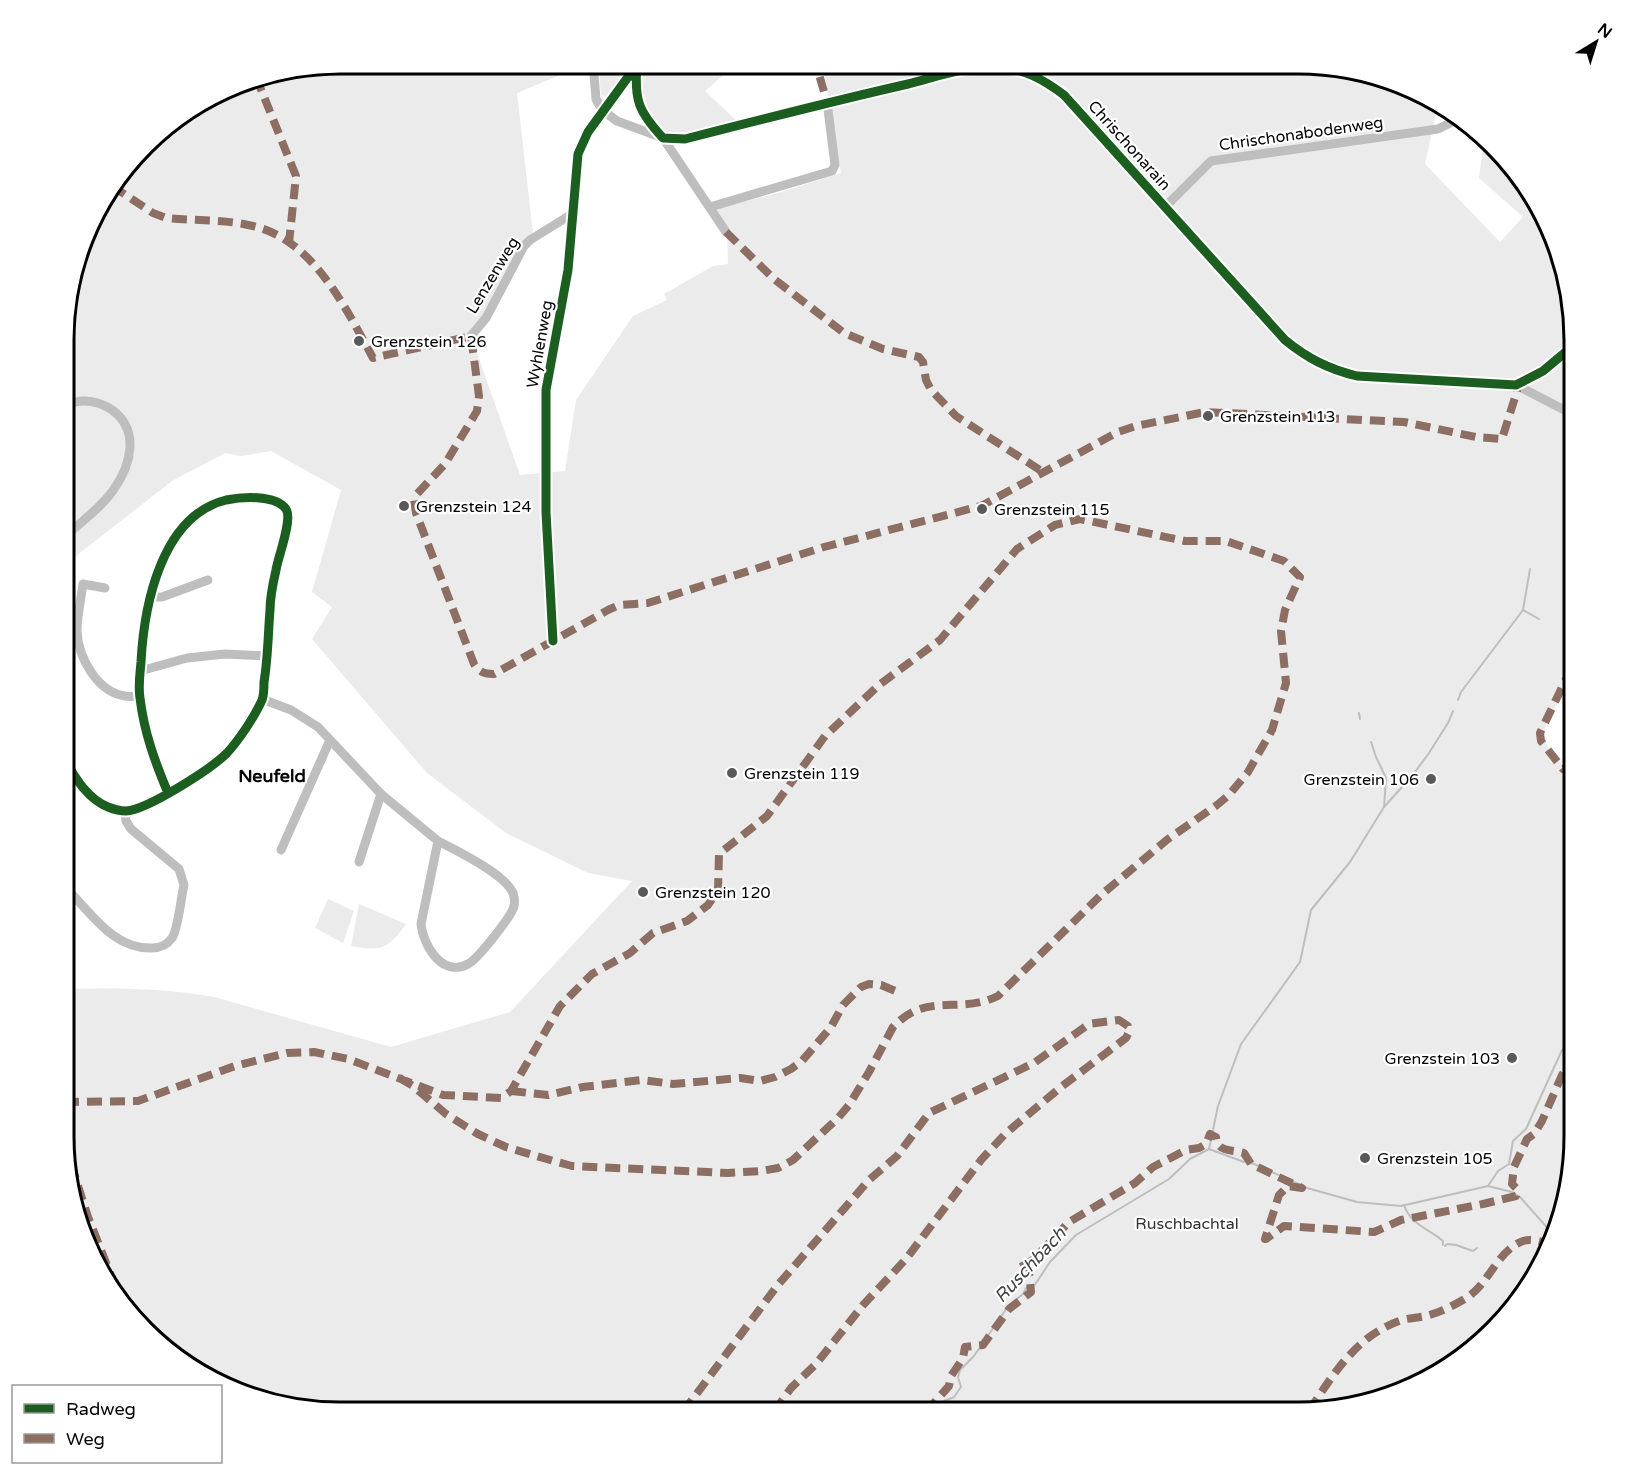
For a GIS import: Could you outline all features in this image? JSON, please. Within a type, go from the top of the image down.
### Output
[{"type":"street","points":[[594,74],[596,99],[602,110],[617,121],[663,138]]},
{"type":"street","points":[[636,74],[637,96],[645,119],[663,138],[726,232]]},
{"type":"street","name":"Chrischonarain","points":[[663,138],[685,139],[826,102],[952,74]]},
{"type":"street","name":"Chrischonarain","points":[[1029,74],[1043,80],[1064,95],[1285,340],[1315,362],[1336,371],[1357,376],[1516,385]]},
{"type":"street","name":"Wyhlenweg","points":[[553,641],[546,512],[546,390],[568,270],[578,154],[583,140],[602,110],[628,77],[636,79]]},
{"type":"street","points":[[710,207],[832,171],[835,165],[826,102]]},
{"type":"street","name":"Chrischonabodenweg","points":[[1166,207],[1211,161],[1438,129],[1453,122]]},
{"type":"street","name":"Lenzenweg","points":[[471,336],[486,318],[524,246],[572,214]]},
{"type":"street","points":[[1516,385],[1543,371],[1564,353]]},
{"type":"street","points":[[1516,385],[1564,410]]},
{"type":"street","points":[[74,404],[84,401],[111,409],[122,419],[131,436],[131,449],[122,476],[114,489],[74,528]]},
{"type":"street","points":[[74,774],[82,787],[97,801],[109,808],[125,811],[139,808],[168,793],[208,768],[237,741],[262,699],[268,656],[270,608],[276,568],[289,518],[284,507],[277,502],[257,497],[239,498],[211,505],[184,526],[159,568],[145,625],[139,696],[150,749],[168,793]]},
{"type":"street","points":[[151,597],[162,597],[208,580]]},
{"type":"street","points":[[105,588],[83,584],[77,630],[83,658],[95,676],[107,688],[125,696],[139,696]]},
{"type":"street","points":[[140,671],[197,657],[225,654],[268,656]]},
{"type":"street","points":[[262,699],[306,718],[381,794],[438,840],[484,866],[509,886],[514,896],[512,911],[477,958],[467,965],[458,967],[445,965],[434,956],[422,934],[421,924],[438,840]]},
{"type":"street","points":[[281,850],[330,740]]},
{"type":"street","points":[[359,862],[381,794]]},
{"type":"street","points":[[74,897],[111,936],[126,944],[142,948],[156,948],[166,945],[173,937],[184,885],[182,876],[179,869],[131,829],[126,821],[125,811]]},
{"type":"green space","name":"Ruschbachtal","points":[[322,74],[563,74],[517,93],[533,233],[471,336],[520,475],[565,471],[576,400],[633,316],[667,300],[664,294],[713,266],[728,264],[727,229],[715,209],[841,173],[824,74],[1316,74],[1368,83],[1401,94],[1432,109],[1436,112],[1425,164],[1500,242],[1523,217],[1479,178],[1483,147],[1499,164],[1529,206],[1544,237],[1559,287],[1564,322],[1564,694],[1546,726],[1544,739],[1564,767],[1564,1153],[1555,1205],[1544,1238],[1529,1269],[1510,1298],[1487,1324],[1461,1347],[1432,1366],[1401,1381],[1368,1392],[1316,1401],[339,1402],[304,1399],[270,1392],[237,1381],[206,1366],[164,1336],[128,1298],[109,1269],[88,1221],[79,1188],[74,1153],[74,989],[139,989],[214,997],[391,1047],[510,1012],[632,881],[588,873],[506,833],[427,773],[312,639],[332,607],[312,592],[341,490],[271,451],[241,456],[225,453],[172,481],[74,558],[74,322],[83,270],[94,237],[109,206],[128,177],[151,151],[177,128],[206,109],[237,94],[270,83]]},
{"type":"green space","points":[[599,74],[625,74],[607,97],[601,95]]},
{"type":"green space","points":[[642,74],[724,74],[705,91],[737,121],[683,135],[670,133],[660,129],[653,122],[643,91]]},
{"type":"green space","points":[[328,899],[354,911],[343,943],[315,928]]},
{"type":"green space","points":[[359,904],[406,924],[389,943],[383,946],[370,948],[351,946]]},
{"type":"waterway","points":[[1458,700],[1461,692],[1523,610],[1530,569]]},
{"type":"waterway","points":[[1523,610],[1539,619]]},
{"type":"waterway","points":[[1209,1149],[1218,1106],[1241,1044],[1300,962],[1311,910],[1350,862],[1384,807],[1429,753],[1453,711]]},
{"type":"waterway","points":[[1359,713],[1360,719]]},
{"type":"waterway","points":[[1371,742],[1386,778],[1384,807]]},
{"type":"waterway","name":"Ruschbach","points":[[1248,1164],[1252,1163],[1307,1188],[1357,1202],[1401,1206],[1488,1186],[1498,1171],[1509,1164],[1513,1141],[1526,1129],[1564,1049]]},
{"type":"waterway","name":"Ruschbach","points":[[944,1402],[954,1397],[961,1387],[958,1377],[960,1370],[974,1356],[1009,1305],[1023,1294],[1026,1288],[1034,1286],[1050,1262],[1076,1235],[1169,1179],[1190,1159],[1209,1149],[1244,1162]]},
{"type":"waterway","points":[[1488,1186],[1512,1192],[1520,1197],[1548,1228]]},
{"type":"waterway","points":[[1404,1205],[1411,1217],[1443,1241],[1443,1245]]},
{"type":"waterway","points":[[1445,1246],[1447,1244],[1456,1245],[1473,1251],[1477,1248]]},
{"type":"marked path","points":[[819,74],[827,102]]},
{"type":"marked path","points":[[260,86],[296,176],[289,243]]},
{"type":"marked path","points":[[119,191],[153,213],[166,218],[221,221],[253,226],[275,234],[294,246],[326,279],[373,358],[471,336],[479,396],[477,411],[445,464],[414,500],[416,513],[474,664],[480,671],[487,674],[494,674],[619,605],[648,603],[824,547],[981,506],[1118,432],[1136,426],[1205,412],[1404,422],[1476,437],[1502,439],[1517,391],[1516,385]]},
{"type":"marked path","points":[[726,232],[774,279],[844,333],[883,349],[919,357],[923,362],[926,380],[931,390],[956,416],[1043,472]]},
{"type":"marked path","points":[[1080,519],[1185,541],[1226,541],[1284,561],[1300,577],[1285,610],[1281,631],[1286,683],[1272,730],[1248,772],[1229,795],[1168,839],[1101,895],[998,996],[970,1004],[931,1006],[906,1016],[893,1027],[849,1105],[793,1160],[778,1168],[728,1173],[572,1166],[506,1147],[478,1134],[446,1114],[402,1079],[443,1095],[501,1098],[511,1091],[560,1006],[592,974],[630,953],[653,933],[687,921],[708,905],[718,890],[719,854],[767,816],[825,736],[879,685],[940,640],[1017,549],[1055,525],[1080,519]]},
{"type":"marked path","points":[[1564,683],[1540,733],[1541,741],[1564,769]]},
{"type":"marked path","points":[[511,1091],[548,1095],[583,1087],[642,1080],[673,1084],[740,1078],[760,1081],[775,1077],[802,1061],[831,1027],[843,1005],[861,987],[869,984],[881,985],[898,992]]},
{"type":"marked path","points":[[690,1402],[777,1286],[869,1180],[897,1156],[929,1113],[1034,1063],[1089,1024],[1119,1020],[1128,1026],[1129,1032],[1126,1038],[1061,1087],[1006,1133],[981,1160],[906,1259],[864,1304],[816,1364],[791,1388],[781,1402]]},
{"type":"marked path","points":[[74,1102],[138,1101],[235,1066],[287,1053],[314,1052],[348,1059],[402,1079]]},
{"type":"marked path","points":[[1021,1267],[1034,1259],[1069,1222],[1135,1183],[1153,1167],[1186,1150],[1199,1148],[1206,1144],[1210,1134],[1216,1137],[1222,1148],[1244,1153],[1251,1164],[1302,1188],[1288,1186],[1279,1195],[1265,1239],[1284,1226],[1374,1232],[1401,1220],[1516,1196],[1517,1189],[1512,1184],[1514,1167],[1527,1139],[1534,1134],[1542,1121],[1564,1072]]},
{"type":"marked path","points":[[396,1076],[402,1079]]},
{"type":"marked path","points":[[80,1191],[106,1264]]},
{"type":"marked path","points":[[1316,1401],[1346,1358],[1370,1337],[1399,1321],[1426,1316],[1468,1297],[1482,1284],[1500,1259],[1514,1245],[1529,1240],[1542,1242]]},
{"type":"marked path","points":[[935,1402],[949,1386],[951,1376],[963,1358],[965,1347],[983,1345],[1009,1309],[1031,1292],[1029,1273],[1027,1274]]},
{"type":"cycle path","points":[[637,74],[637,96],[648,120],[663,138],[685,139],[946,74]]},
{"type":"cycle path","points":[[1027,74],[1064,95],[1285,340],[1318,362],[1357,376],[1516,385],[1543,371],[1564,353]]},
{"type":"cycle path","points":[[553,641],[546,512],[546,390],[568,270],[578,154],[588,132],[628,77],[636,75]]},
{"type":"cycle path","points":[[74,775],[94,799],[108,807],[126,811],[136,809],[148,804],[178,788],[194,778],[227,753],[242,735],[263,696],[271,595],[288,521],[286,509],[274,501],[258,498],[232,499],[204,509],[186,524],[171,544],[160,566],[146,615],[139,689],[147,735],[168,793]]},
{"type":"place","name":"Grenzstein 126","points":[[359,341]]},
{"type":"place","name":"Grenzstein 113","points":[[1208,416]]},
{"type":"place","name":"Grenzstein 124","points":[[404,506]]},
{"type":"place","name":"Grenzstein 115","points":[[982,509]]},
{"type":"place","name":"Grenzstein 119","points":[[732,773]]},
{"type":"place","name":"Grenzstein 106","points":[[1431,779]]},
{"type":"place","name":"Grenzstein 120","points":[[643,892]]},
{"type":"place","name":"Grenzstein 103","points":[[1512,1058]]},
{"type":"place","name":"Grenzstein 105","points":[[1365,1158]]},
{"type":"district","name":"Neufeld","points":[[272,776]]}]
